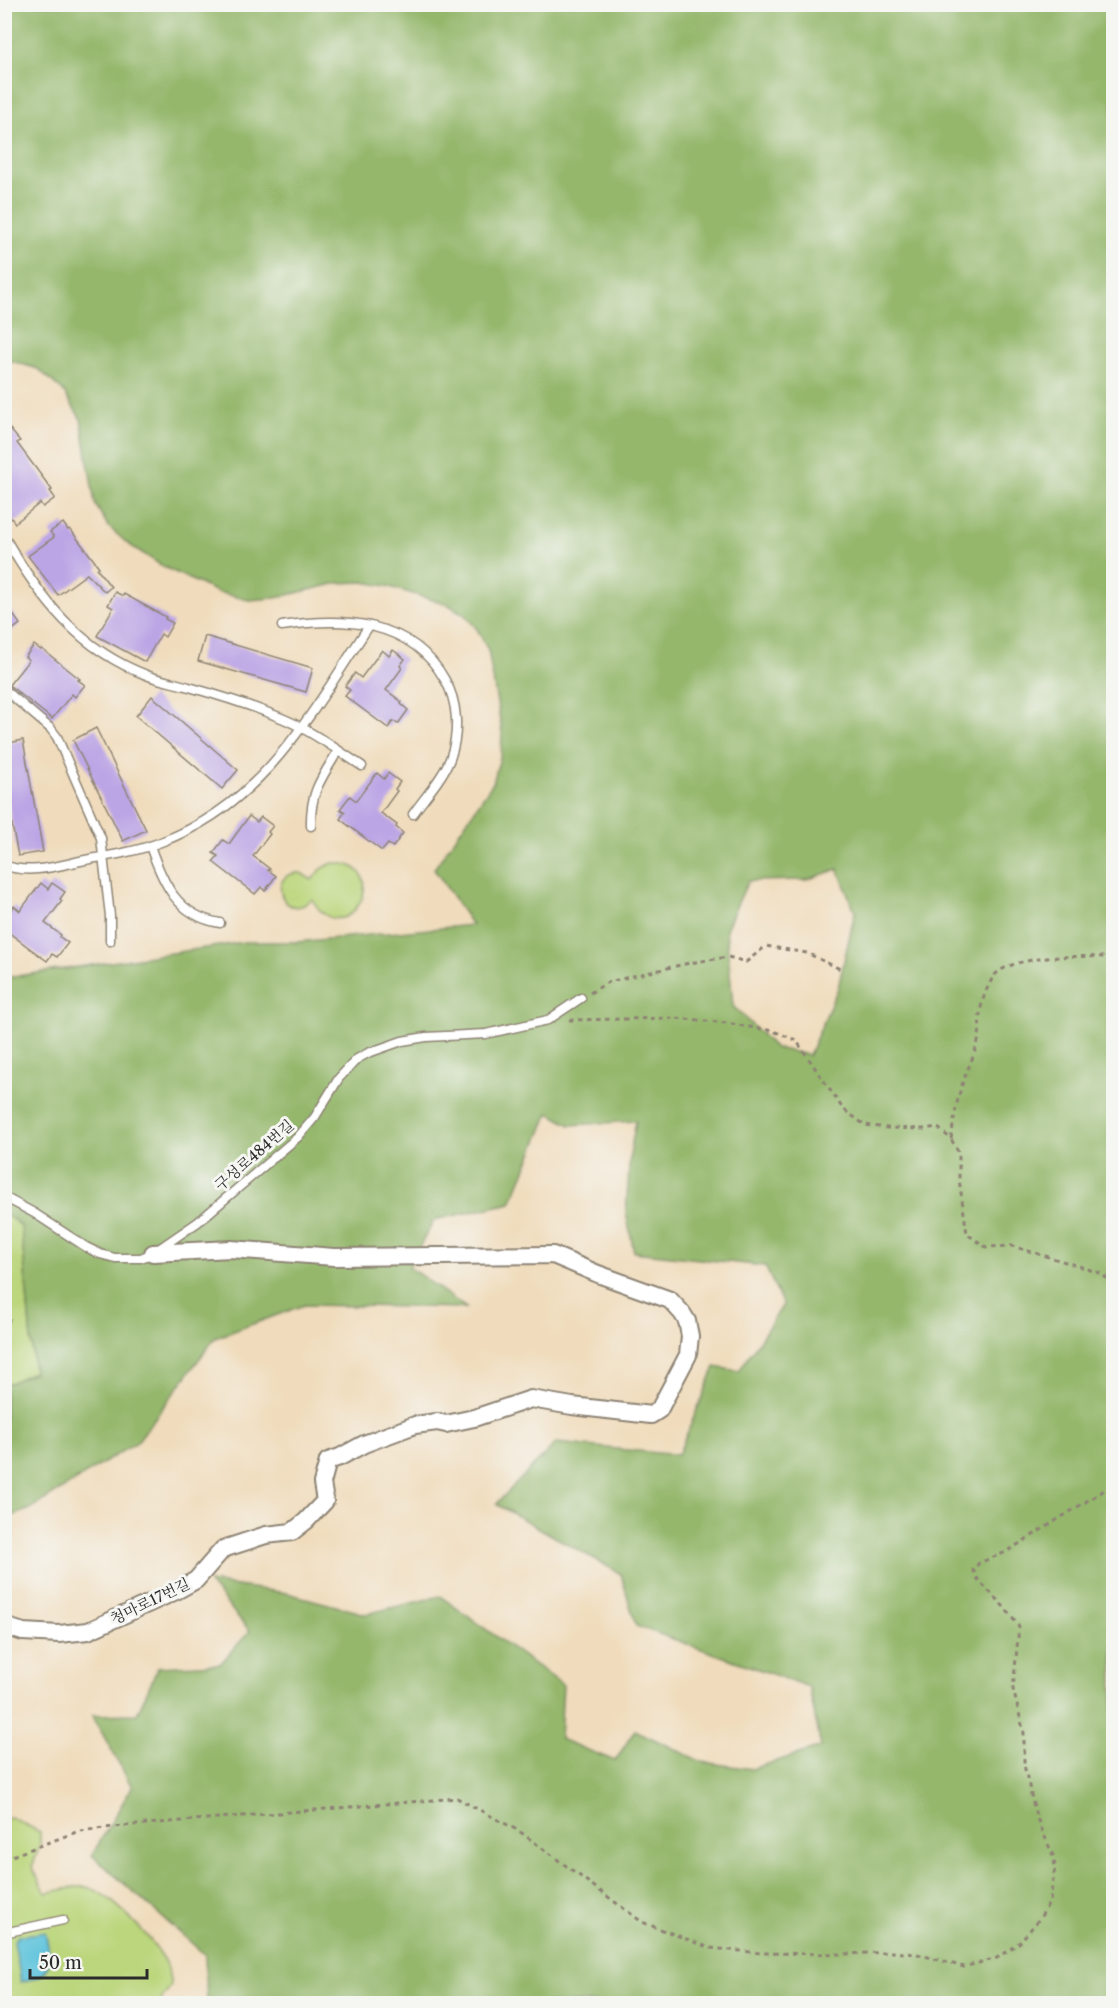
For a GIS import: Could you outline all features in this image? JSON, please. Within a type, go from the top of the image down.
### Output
[{"type":"street","name":"청마로17번길","points":[[4,1626],[23,1632],[59,1634],[88,1631],[176,1591],[196,1580],[223,1549],[266,1535],[292,1532],[306,1521],[325,1501],[322,1483],[328,1461],[364,1444],[416,1425],[437,1422],[446,1424],[474,1418],[531,1399],[651,1415],[659,1410],[688,1355],[690,1336],[687,1321],[670,1300],[598,1274],[554,1255],[334,1257],[231,1249],[153,1253]]},
{"type":"lane","points":[[4,536],[34,585],[56,613],[97,650],[150,676],[247,705],[301,727],[362,766]]},
{"type":"lane","points":[[282,626],[333,621],[369,626],[396,634],[426,653],[440,671],[452,693],[454,702],[455,730],[450,760],[413,814]]},
{"type":"lane","points":[[4,865],[15,869],[33,870],[150,846],[195,826],[231,803],[271,767],[301,727],[369,626]]},
{"type":"lane","points":[[4,689],[51,729],[57,737],[101,838],[110,916],[110,941]]},
{"type":"lane","points":[[311,826],[313,796],[338,751]]},
{"type":"lane","points":[[150,846],[161,874],[183,907],[200,918],[220,923]]},
{"type":"lane","name":"구성로484번길","points":[[4,1197],[100,1254],[129,1259],[153,1253],[198,1222],[298,1137],[315,1117],[339,1078],[357,1059],[402,1041],[426,1036],[486,1034],[548,1020],[581,998]]},
{"type":"lane","points":[[4,1315],[5,1320]]},
{"type":"lane","points":[[4,1933],[63,1920]]},
{"type":"path","points":[[581,998],[608,982],[689,963],[728,957],[746,962],[766,946],[807,953],[842,969]]},
{"type":"path","points":[[951,1139],[954,1113],[962,1084],[979,1038],[980,1012],[995,975],[1011,964],[1027,961],[1079,955],[1113,958]]},
{"type":"path","points":[[548,1020],[676,1018],[728,1023],[773,1031],[796,1040],[843,1109],[865,1125],[925,1129],[937,1127],[951,1139],[959,1152],[959,1179],[967,1234],[986,1247],[1012,1246],[1094,1271],[1102,1274],[1113,1286]]},
{"type":"path","points":[[4,1859],[79,1831],[457,1798],[519,1832],[642,1922],[710,1948],[761,1953],[892,1952],[916,1954],[964,1967],[998,1958],[1020,1942],[1040,1918],[1050,1901],[1055,1867],[1054,1858],[1036,1816],[1024,1765],[1024,1733],[1013,1689],[1019,1627],[1005,1608],[979,1581],[974,1570],[979,1563],[1006,1552],[1113,1484]]},
{"type":"green space","points":[[5,5],[1113,5],[1113,2003],[207,2003],[205,1955],[92,1855],[132,1787],[92,1715],[137,1714],[158,1667],[220,1664],[250,1631],[208,1582],[287,1593],[366,1614],[440,1596],[563,1685],[560,1739],[615,1761],[635,1730],[702,1762],[752,1769],[821,1747],[809,1687],[636,1626],[621,1574],[496,1504],[556,1443],[678,1455],[715,1367],[739,1371],[783,1305],[765,1266],[634,1252],[626,1213],[630,1154],[636,1121],[570,1125],[549,1113],[511,1203],[434,1220],[409,1267],[466,1308],[304,1305],[215,1338],[137,1442],[30,1509],[5,1519],[5,1383],[34,1372],[21,1226],[5,1213],[5,978],[245,942],[297,942],[472,925],[434,869],[493,783],[501,754],[502,732],[488,650],[477,629],[465,615],[449,605],[387,586],[363,582],[338,583],[275,598],[249,600],[217,592],[164,567],[128,544],[108,526],[95,504],[81,419],[63,391],[38,369],[5,361]],"holes":[[[838,869],[855,912],[838,988],[809,1055],[775,1048],[733,1006],[726,929],[748,881],[806,880]]]},
{"type":"green space","points":[[333,863],[352,867],[362,877],[364,890],[360,903],[351,914],[338,919],[325,915],[312,899],[302,906],[293,906],[286,902],[281,887],[283,880],[290,874],[301,873],[312,880],[316,874]]},
{"type":"green space","points":[[4,1213],[21,1226],[34,1372],[10,1383],[4,1383]]},
{"type":"green space","points":[[10,1817],[40,1832],[40,1845],[32,1867],[46,1893],[73,1887],[87,1887],[97,1891],[130,1917],[150,1940],[166,1962],[169,1972],[171,1986],[161,2003],[5,2004],[4,1819]]},
{"type":"water","points":[[45,1932],[48,1943],[48,1968],[40,1976],[21,1982],[14,1941],[18,1936]]},
{"type":"building","points":[[4,422],[20,441],[17,443],[52,490],[50,491],[55,498],[43,507],[40,503],[15,523],[4,509]]},
{"type":"building","points":[[63,523],[99,567],[97,569],[111,587],[105,592],[87,574],[58,595],[28,556],[54,537],[50,532]]},
{"type":"building","points":[[115,592],[123,596],[124,594],[173,623],[165,637],[161,634],[145,662],[97,636],[113,608],[108,605]]},
{"type":"building","points":[[4,602],[20,624],[4,636]]},
{"type":"building","points":[[205,636],[313,668],[306,692],[198,661]]},
{"type":"building","points":[[34,645],[85,685],[75,697],[72,694],[52,719],[9,685],[29,660],[25,657]]},
{"type":"building","points":[[382,650],[389,656],[393,650],[405,659],[400,666],[402,668],[386,690],[402,702],[401,704],[408,710],[398,724],[393,721],[388,728],[345,696],[350,690],[345,686],[355,673],[361,678]]},
{"type":"building","points":[[152,696],[238,770],[222,789],[136,716]]},
{"type":"building","points":[[96,728],[146,830],[123,841],[73,740]]},
{"type":"building","points":[[23,740],[43,852],[18,856],[4,783],[4,744]]},
{"type":"building","points":[[377,773],[384,779],[388,773],[400,782],[395,789],[397,791],[381,813],[397,825],[396,827],[403,833],[393,847],[388,844],[382,851],[340,819],[345,812],[340,809],[350,796],[356,801]]},
{"type":"building","points":[[249,816],[257,822],[261,817],[273,826],[268,832],[270,834],[253,856],[276,876],[265,891],[261,887],[255,894],[213,862],[218,856],[213,853],[223,840],[229,844]]},
{"type":"building","points":[[41,883],[48,889],[52,883],[65,892],[60,899],[62,901],[45,923],[68,943],[57,957],[52,954],[47,961],[4,929],[4,919],[14,906],[20,911]]}]
